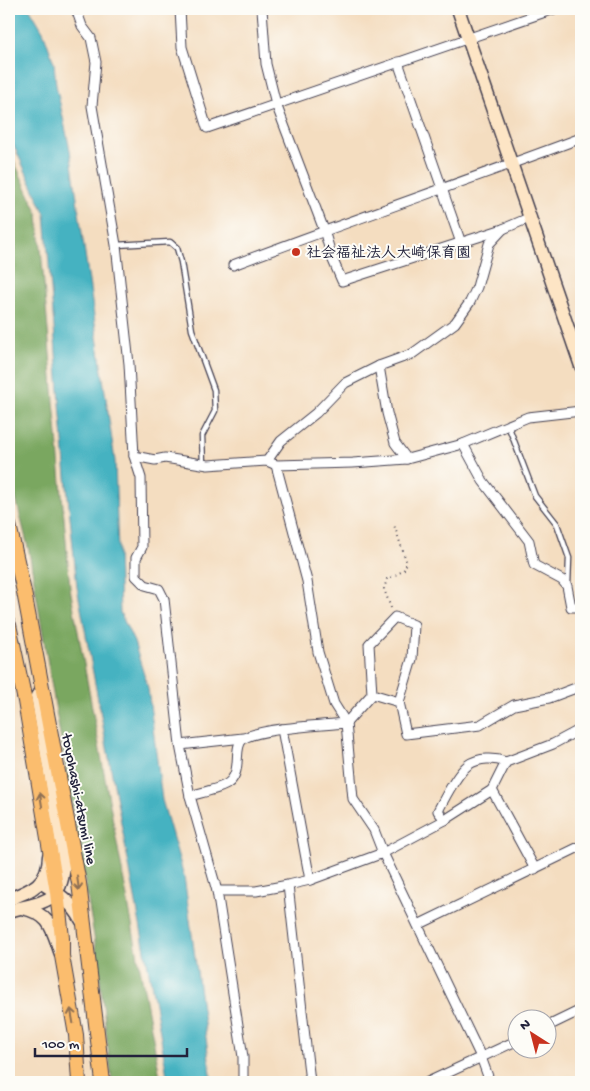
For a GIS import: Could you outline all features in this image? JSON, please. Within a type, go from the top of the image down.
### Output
[{"type":"main road","name":"toyohashi-atsumi line","points":[[9,525],[21,577],[79,883],[82,921],[103,1082]]},
{"type":"main road","points":[[9,625],[25,701],[57,892],[62,956],[76,1035],[79,1082]]},
{"type":"street","points":[[76,9],[82,26],[91,38],[96,62],[92,106],[116,245],[129,364],[134,456],[141,478],[142,547],[136,558],[136,576],[145,584],[159,590],[164,599],[180,745],[190,796],[217,890],[243,1057],[243,1082]]},
{"type":"street","points":[[180,9],[182,47],[207,128],[549,10]]},
{"type":"street","points":[[262,9],[266,64],[276,104],[342,281],[503,229],[531,217]]},
{"type":"street","points":[[458,9],[581,366]]},
{"type":"street","points":[[398,62],[461,243]]},
{"type":"street","points":[[233,265],[324,230],[581,138]]},
{"type":"street","points":[[267,461],[281,441],[316,413],[345,383],[379,366],[412,354],[455,323],[470,302],[477,287],[489,244],[503,229]]},
{"type":"street","points":[[379,366],[386,413],[395,443],[407,459]]},
{"type":"street","points":[[134,456],[155,460],[164,458],[203,464],[267,461],[276,465],[353,463],[407,459],[463,444],[528,417],[581,410]]},
{"type":"street","points":[[463,444],[483,481],[529,541],[534,565],[562,580],[568,586],[571,607],[581,607]]},
{"type":"street","points":[[276,465],[307,581],[318,652],[334,704],[346,723],[353,799],[374,830],[383,853],[481,1057],[490,1082]]},
{"type":"street","points":[[14,909],[45,901],[57,892],[63,879],[64,859],[24,617],[21,577]]},
{"type":"street","points":[[180,745],[243,738],[282,729],[346,723],[372,694],[369,644],[395,617],[414,625],[412,659],[399,702],[406,734],[480,726],[514,705],[549,698],[581,686]]},
{"type":"street","points":[[372,694],[399,702]]},
{"type":"street","points":[[282,729],[310,880]]},
{"type":"street","points":[[445,820],[438,811],[448,791],[469,764],[492,757],[506,762],[552,744],[581,729]]},
{"type":"street","points":[[190,796],[227,784],[235,773],[238,745],[243,738]]},
{"type":"street","points":[[217,890],[256,891],[288,885],[310,880],[383,853],[445,820],[492,790],[506,762]]},
{"type":"street","points":[[492,790],[535,869]]},
{"type":"street","points":[[418,925],[581,846]]},
{"type":"street","points":[[9,899],[31,890],[40,882],[48,868],[49,848]]},
{"type":"street","points":[[40,882],[57,892],[76,910],[82,921]]},
{"type":"street","points":[[288,885],[310,1082]]},
{"type":"street","points":[[14,909],[35,912],[49,922],[62,956]]},
{"type":"street","points":[[558,1021],[581,1010]]},
{"type":"street","points":[[428,1082],[508,1045]]},
{"type":"lane","points":[[116,245],[170,242],[177,248],[192,330],[214,390],[215,411],[202,436],[203,464]]},
{"type":"lane","points":[[508,425],[535,496],[556,524],[563,541],[569,558],[568,586]]},
{"type":"path","points":[[394,525],[407,564],[403,571],[387,579],[384,589],[395,617]]},
{"type":"green space","points":[[9,150],[38,214],[70,588],[161,1082],[112,1082],[97,954],[29,551],[9,471]]},
{"type":"water","points":[[9,9],[30,9],[43,31],[54,63],[56,85],[70,150],[115,461],[120,612],[134,642],[148,688],[162,800],[184,876],[212,1082],[168,1082],[77,587],[65,466],[45,214],[9,135]]},
{"type":"place","name":"社会福祉法人大崎保育園","points":[[296,252]]}]
